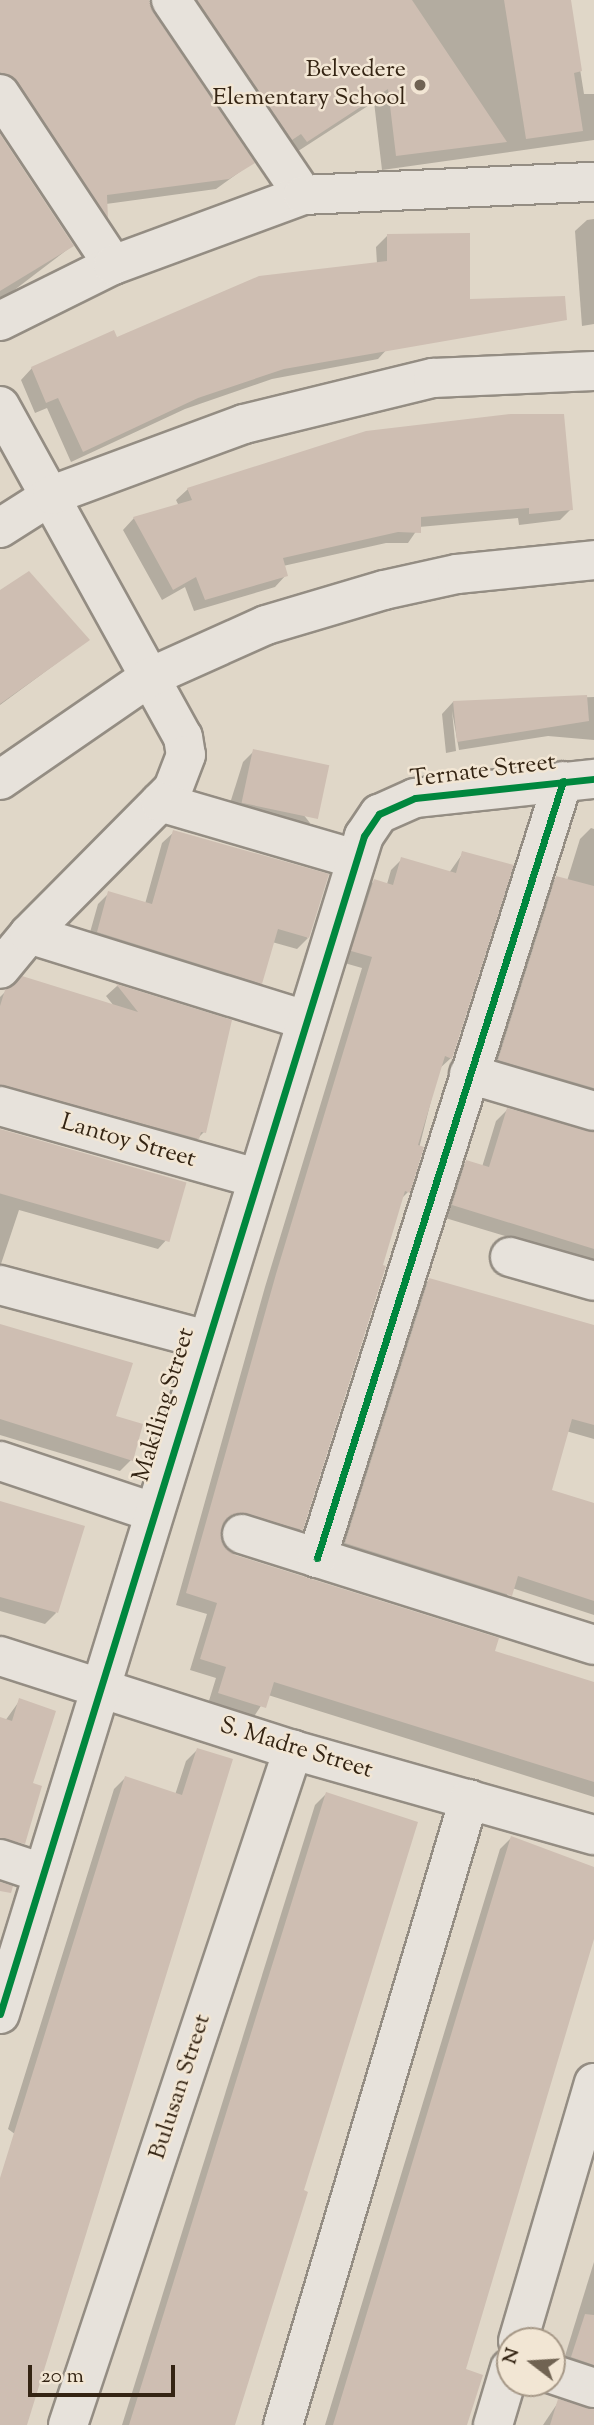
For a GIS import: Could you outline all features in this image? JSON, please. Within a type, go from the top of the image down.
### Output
[{"type":"street","points":[[171,0],[303,195]]},
{"type":"street","points":[[0,94],[113,265]]},
{"type":"street","points":[[0,321],[113,265],[303,195],[594,183]]},
{"type":"street","points":[[0,528],[52,495],[244,424],[433,378],[594,371]]},
{"type":"street","points":[[0,406],[52,495],[148,678],[183,737],[186,755],[182,773],[160,802],[29,934],[0,969]]},
{"type":"street","points":[[0,780],[148,678],[266,625],[384,590],[457,574],[594,560]]},
{"type":"street","points":[[317,1558],[469,1074],[579,780]]},
{"type":"street","name":"Ternate Street","points":[[379,814],[415,798],[579,780]]},
{"type":"street","points":[[160,802],[355,859]]},
{"type":"street","name":"Makiling Street","points":[[0,2014],[152,1512],[355,859],[379,814]]},
{"type":"street","points":[[29,934],[305,1020]]},
{"type":"street","points":[[469,1074],[594,1111]]},
{"type":"street","name":"Lantoy Street","points":[[0,1106],[256,1178]]},
{"type":"street","points":[[510,1256],[594,1281]]},
{"type":"street","points":[[0,1285],[206,1340]]},
{"type":"street","points":[[0,1461],[152,1512]]},
{"type":"street","points":[[242,1534],[594,1645]]},
{"type":"street","name":"S. Madre Street","points":[[0,1656],[293,1750],[594,1835]]},
{"type":"street","name":"Bulusan Street","points":[[68,2425],[293,1750]]},
{"type":"street","points":[[284,2425],[468,1799]]},
{"type":"street","points":[[0,1859],[42,1873]]},
{"type":"street","points":[[522,2327],[594,2083]]},
{"type":"street","points":[[566,2379],[594,2388]]},
{"type":"street","points":[[493,2425],[501,2397]]},
{"type":"building","points":[[0,0],[149,0],[153,12],[255,163],[229,179],[107,195],[108,219],[18,82],[0,72]]},
{"type":"building","points":[[197,0],[412,0],[507,142],[396,156],[388,89],[307,142],[301,134],[292,140]]},
{"type":"building","points":[[504,0],[571,0],[582,71],[574,73],[583,131],[526,139]]},
{"type":"building","points":[[0,134],[74,246],[0,291]]},
{"type":"building","points":[[470,233],[470,299],[565,296],[567,320],[284,369],[198,398],[83,452],[58,398],[46,403],[31,367],[114,330],[117,337],[259,276],[387,261],[387,234]]},
{"type":"building","points":[[511,414],[564,414],[573,510],[529,514],[529,508],[421,517],[421,533],[398,532],[283,558],[288,576],[205,600],[196,577],[173,590],[133,517],[192,500],[187,488],[366,431]]},
{"type":"building","points":[[29,571],[90,640],[0,704],[0,590]]},
{"type":"building","points":[[587,695],[589,721],[457,742],[453,701]]},
{"type":"building","points":[[253,749],[329,765],[318,819],[242,803]]},
{"type":"building","points":[[173,830],[329,874],[309,938],[278,929],[262,984],[97,932],[108,891],[152,904]]},
{"type":"building","points":[[462,851],[514,865],[452,1059],[445,1056],[418,1145],[424,1147],[410,1193],[405,1191],[383,1265],[386,1266],[303,1530],[238,1513],[227,1518],[221,1538],[235,1555],[499,1638],[495,1651],[594,1682],[594,1782],[274,1682],[266,1708],[218,1693],[226,1667],[200,1659],[217,1603],[186,1593],[276,1274],[372,957],[351,951],[374,879],[393,885],[401,857],[456,873]]},
{"type":"building","points":[[556,876],[594,886],[594,1088],[498,1060]]},
{"type":"building","points":[[22,976],[138,1012],[116,984],[232,1020],[206,1133],[201,1132],[199,1139],[0,1085],[0,1006],[5,990]]},
{"type":"building","points":[[507,1108],[594,1132],[594,1249],[452,1205],[466,1160],[489,1167]]},
{"type":"building","points":[[0,1129],[186,1182],[169,1242],[0,1193]]},
{"type":"building","points":[[429,1278],[594,1325],[594,1425],[572,1419],[552,1490],[594,1503],[594,1601],[518,1576],[512,1596],[345,1543]]},
{"type":"building","points":[[0,1324],[133,1363],[116,1416],[143,1424],[133,1461],[0,1419]]},
{"type":"building","points":[[0,1501],[85,1526],[58,1613],[0,1597]]},
{"type":"building","points":[[19,1698],[56,1711],[33,1783],[42,1786],[25,1844],[0,1838],[0,1717],[12,1721]]},
{"type":"building","points":[[197,1748],[233,1759],[27,2425],[0,2425],[0,2178],[125,1776],[182,1795]]},
{"type":"building","points":[[326,1792],[418,1822],[304,2190],[308,2192],[235,2425],[129,2425]]},
{"type":"building","points":[[511,1836],[594,1867],[594,1939],[466,2369],[483,2375],[467,2425],[333,2425]]},
{"type":"building","points":[[0,1882],[13,1886],[11,1893],[0,1891]]},
{"type":"building","points":[[585,2314],[594,2315],[594,2365],[571,2357]]},
{"type":"building","points":[[558,2399],[594,2409],[594,2425],[550,2425]]},
{"type":"cycle path","points":[[0,2014],[364,836],[379,814],[415,798],[594,779]]},
{"type":"cycle path","points":[[317,1558],[563,781]]},
{"type":"place","name":"Belvedere Elementary School","points":[[420,85]]}]
